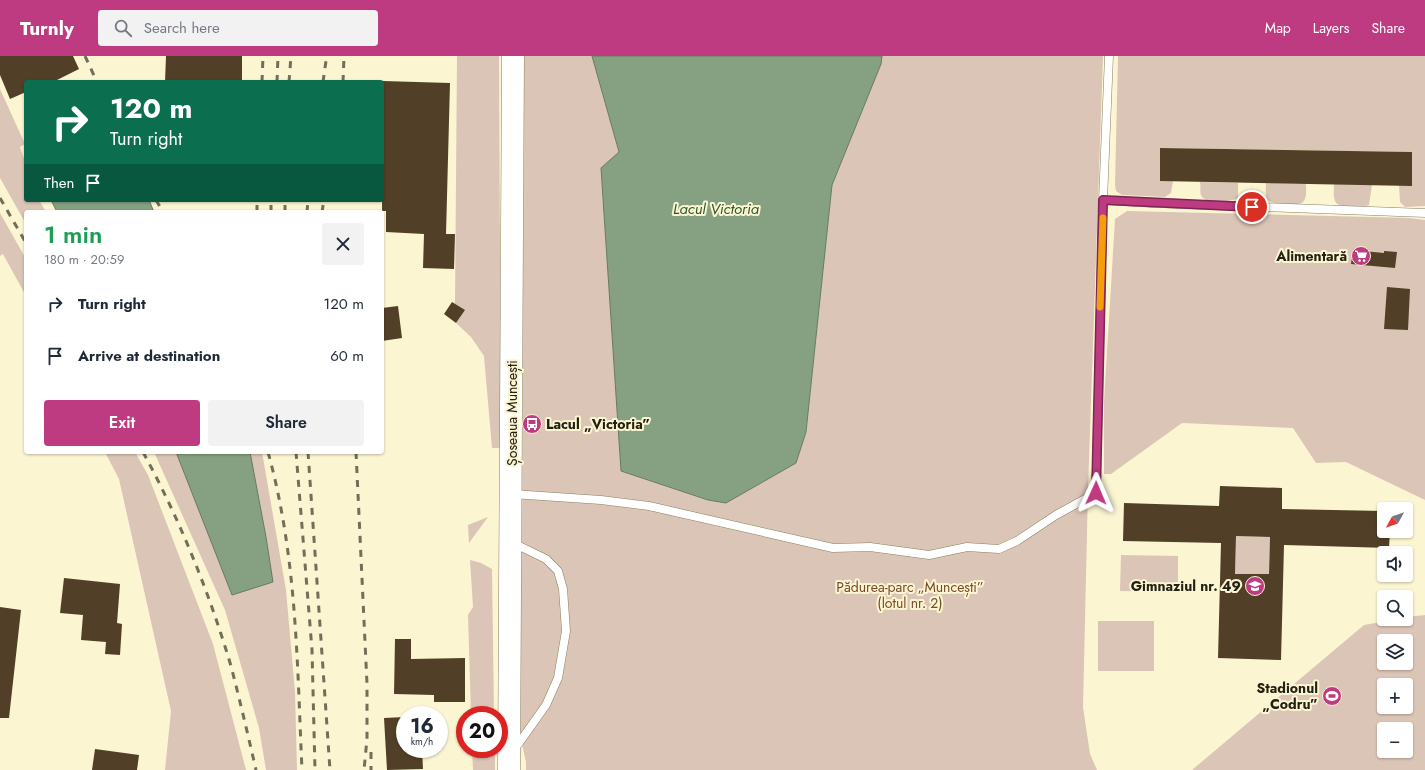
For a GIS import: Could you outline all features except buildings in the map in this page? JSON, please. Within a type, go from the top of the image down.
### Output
[{"type":"main road","name":"Șoseaua Muncești","points":[[509,763],[513,56]]},
{"type":"lane","points":[[511,494],[601,500],[649,506],[833,548],[870,547],[929,555],[968,547],[999,549],[1018,541],[1056,515],[1096,493],[1103,200],[1109,56]]},
{"type":"lane","points":[[1103,200],[1425,214]]},
{"type":"lane","points":[[509,763],[546,705],[558,678],[566,631],[563,589],[558,571],[546,559],[510,542]]},
{"type":"green space","points":[[457,56],[499,56],[501,448],[492,448],[484,356],[471,337],[456,323],[464,310],[455,304]]},
{"type":"green space","name":"Pădurea-parc „Muncești” (lotul nr. 2)","points":[[524,56],[592,56],[619,153],[601,168],[621,471],[708,500],[726,503],[796,463],[806,432],[832,185],[881,64],[882,56],[1103,56],[1088,489],[1083,707],[1090,754],[1097,770],[526,770],[526,762],[518,726],[522,536]]},
{"type":"green space","points":[[1118,56],[1425,56],[1425,206],[1405,207],[1400,202],[1399,185],[1412,185],[1412,152],[1160,148],[1160,181],[1173,181],[1171,193],[1165,197],[1122,195],[1116,191],[1115,185]]},
{"type":"green space","points":[[0,89],[24,142],[24,145],[20,147],[24,158],[24,202],[40,202],[45,210],[24,210],[24,220],[0,178]]},
{"type":"green space","points":[[1200,182],[1238,183],[1238,198],[1220,201],[1206,200],[1201,195]]},
{"type":"green space","points":[[1266,183],[1306,184],[1305,198],[1300,204],[1284,205],[1273,203],[1267,199]]},
{"type":"green space","points":[[1334,184],[1372,185],[1369,205],[1344,206],[1337,204],[1334,197]]},
{"type":"green space","points":[[1127,211],[1410,218],[1425,220],[1425,500],[1346,462],[1316,463],[1293,428],[1182,423],[1111,474],[1104,474],[1104,402],[1115,219]]},
{"type":"green space","points":[[0,213],[24,255],[24,292],[3,254],[0,256]]},
{"type":"green space","points":[[106,454],[136,454],[148,475],[213,644],[246,770],[165,770],[171,711],[119,479]]},
{"type":"green space","points":[[155,454],[262,454],[286,590],[295,692],[297,770],[266,770],[259,728],[225,610]]},
{"type":"green space","points":[[488,517],[469,543],[468,525]]},
{"type":"green space","points":[[1236,536],[1270,537],[1269,574],[1235,574]]},
{"type":"green space","points":[[1121,555],[1178,556],[1178,592],[1120,591]]},
{"type":"green space","points":[[470,560],[481,563],[492,569],[494,706],[471,706],[468,615],[473,607]]},
{"type":"green space","name":"Stadionul „Codru”","points":[[1425,615],[1425,770],[1192,770],[1364,625],[1377,623],[1377,626],[1413,626],[1413,616]]},
{"type":"green space","points":[[1098,621],[1154,621],[1154,671],[1098,671]]},
{"type":"green space","points":[[472,758],[495,758],[495,770],[473,770]]},
{"type":"water","name":"Lacul Victoria","points":[[592,56],[882,56],[881,64],[832,185],[806,432],[796,463],[726,503],[708,500],[621,471],[601,168],[619,152]]},
{"type":"water","points":[[52,202],[150,202],[153,210],[56,210]]},
{"type":"water","points":[[177,454],[250,454],[273,582],[232,595]]},
{"type":"railway","points":[[85,56],[96,80]]},
{"type":"railway","points":[[262,80],[263,56]]},
{"type":"railway","points":[[277,80],[278,56]]},
{"type":"railway","points":[[289,80],[291,56]]},
{"type":"railway","points":[[343,80],[344,56]]},
{"type":"railway","points":[[323,80],[326,61]]},
{"type":"railway","points":[[0,198],[24,240]]},
{"type":"railway","points":[[157,202],[162,210]]},
{"type":"railway","points":[[257,202],[257,210]]},
{"type":"railway","points":[[271,202],[271,210]]},
{"type":"railway","points":[[285,202],[285,210]]},
{"type":"railway","points":[[307,210],[308,202]]},
{"type":"railway","points":[[322,210],[324,202]]},
{"type":"railway","points":[[144,454],[157,478],[193,557],[213,611],[231,666],[256,770]]},
{"type":"railway","points":[[269,454],[278,491],[290,570],[297,650],[302,770]]},
{"type":"railway","points":[[296,454],[312,650],[315,770]]},
{"type":"railway","points":[[308,454],[330,770]]},
{"type":"railway","points":[[356,454],[367,684],[367,739],[364,770]]},
{"type":"railway","points":[[371,752],[371,770]]},
{"type":"slow traffic","points":[[1100,307],[1103,218]]},
{"type":"place","name":"Alimentară","points":[[1361,256]]},
{"type":"place","name":"Lacul „Victoria”","points":[[532,424]]},
{"type":"place","name":"Gimnaziul nr. 49","points":[[1255,586]]},
{"type":"place","name":"Stadionul „Codru”","points":[[1332,696]]},
{"type":"route","points":[[1096,493],[1103,200],[1252,207]]}]
